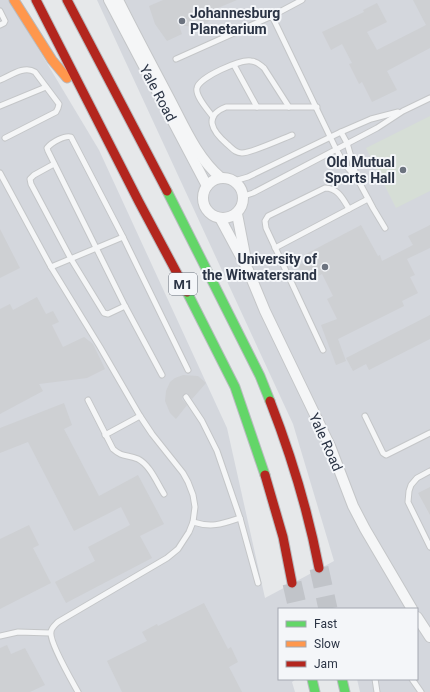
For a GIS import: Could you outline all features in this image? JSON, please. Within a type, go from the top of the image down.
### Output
[{"type":"highway","points":[[14,0],[52,60],[66,78],[85,96]]},
{"type":"highway","name":"M1","points":[[36,0],[138,202],[204,324],[235,387],[261,460],[283,537],[292,583]]},
{"type":"highway","name":"M1","points":[[67,0],[163,184],[260,376],[287,446],[311,528],[319,568]]},
{"type":"highway","points":[[312,680],[315,692]]},
{"type":"highway","points":[[342,680],[345,692]]},
{"type":"street","name":"Yale Road","points":[[109,0],[133,38],[204,161],[210,169],[221,178]]},
{"type":"street","name":"Yale Road","points":[[118,0],[133,38],[207,186]]},
{"type":"street","points":[[221,178],[228,178],[234,181],[242,190],[244,196],[244,202],[237,214],[226,218],[212,216],[206,210],[203,202],[203,194],[207,186],[211,182],[221,178]]},
{"type":"street","name":"Yale Road","points":[[237,214],[248,270]]},
{"type":"street","name":"Yale Road","points":[[220,218],[248,270],[265,311],[330,446],[353,506],[411,608]]},
{"type":"street","points":[[418,619],[430,637]]},
{"type":"lane","points":[[176,59],[272,16],[302,0]]},
{"type":"lane","points":[[0,11],[5,21],[0,25]]},
{"type":"lane","points":[[272,16],[336,149],[345,165],[357,178]]},
{"type":"lane","points":[[213,117],[200,100],[197,92],[199,83],[217,72],[242,61],[259,63],[264,68],[289,107]]},
{"type":"lane","points":[[234,65],[257,107]]},
{"type":"lane","points":[[0,80],[26,69],[31,69],[35,72],[59,104],[56,112],[5,138]]},
{"type":"lane","points":[[0,106],[46,87]]},
{"type":"lane","points":[[244,196],[253,193],[377,128],[403,111],[430,98]]},
{"type":"lane","points":[[292,135],[251,151],[243,153],[236,152],[215,133],[212,126],[212,120],[220,110],[226,107],[317,107]]},
{"type":"lane","points":[[234,181],[248,177],[330,137],[371,119],[403,111]]},
{"type":"lane","points":[[341,132],[347,143],[357,178],[385,228]]},
{"type":"lane","points":[[162,375],[125,306],[48,151],[50,145],[69,136],[71,137],[123,237],[188,370]]},
{"type":"lane","points":[[54,164],[34,175],[30,179],[31,184],[71,259],[104,313],[108,314],[125,306]]},
{"type":"lane","points":[[0,173],[51,267],[140,416],[152,434],[183,473],[193,495],[195,507],[193,522],[189,532],[178,549],[167,558],[58,622],[52,628],[50,633],[55,647],[78,692]]},
{"type":"lane","points":[[323,350],[265,224],[265,221],[268,216],[325,188],[336,191],[342,197],[349,209]]},
{"type":"lane","points":[[276,248],[368,199]]},
{"type":"lane","points":[[51,267],[123,237]]},
{"type":"lane","points":[[186,397],[202,421],[217,451],[240,518],[258,583]]},
{"type":"lane","points":[[88,400],[113,449],[119,454],[139,459],[146,465],[164,494]]},
{"type":"lane","points":[[105,435],[140,416]]},
{"type":"lane","points":[[365,416],[383,453],[386,455],[430,433]]},
{"type":"lane","points":[[430,471],[417,478],[411,485],[408,491],[408,502],[430,547]]},
{"type":"lane","points":[[193,522],[204,526],[217,526],[240,518]]},
{"type":"lane","points":[[0,636],[18,632],[50,633]]},
{"type":"lane","points":[[374,680],[377,692]]},
{"type":"lane","points":[[413,680],[421,692]]},
{"type":"shaded area","name":"University of the Witwatersrand","points":[[0,0],[9,0],[99,150],[227,428],[265,598],[334,561],[293,424],[97,0],[430,0],[430,692],[360,692],[357,680],[418,680],[418,608],[278,608],[278,680],[295,680],[292,682],[295,692],[0,692]]},
{"type":"shaded area","name":"Old Mutual Sports Hall","points":[[430,116],[430,191],[396,208],[366,148]]},
{"type":"building","name":"Johannesburg Planetarium","points":[[163,0],[237,0],[218,8],[217,13],[207,23],[193,27],[179,25],[182,34],[167,41],[155,24],[149,6]]},
{"type":"building","points":[[413,0],[430,0],[430,48],[387,71],[397,90],[372,102],[362,82],[359,84],[349,64],[352,63],[342,44],[331,50],[322,32],[364,12],[363,10],[377,3],[387,22],[367,32],[377,50],[426,25]]},
{"type":"building","points":[[361,225],[378,256],[380,255],[382,261],[413,245],[408,236],[430,225],[430,248],[407,259],[415,275],[410,277],[418,293],[402,301],[404,306],[338,339],[346,361],[336,365],[321,325],[337,319],[327,299],[333,296],[322,274],[307,282],[298,266],[307,261],[304,255]]},
{"type":"building","points":[[0,229],[20,268],[0,278]]},
{"type":"building","points":[[37,297],[46,314],[53,311],[59,322],[52,325],[63,347],[84,337],[93,344],[105,369],[87,378],[39,384],[43,391],[0,414],[0,309],[10,304],[13,310]]},
{"type":"building","points":[[430,315],[430,339],[369,370],[366,364],[353,371],[346,358]]},
{"type":"building","points":[[183,375],[198,376],[206,383],[192,399],[187,393],[183,395],[182,399],[187,405],[176,419],[170,413],[165,401],[166,391],[170,382]]},
{"type":"building","points":[[64,403],[72,425],[64,429],[99,496],[138,475],[164,524],[140,536],[152,558],[66,603],[55,582],[95,561],[88,547],[130,525],[121,507],[74,531],[28,442],[0,453],[0,428]]},
{"type":"building","points":[[430,487],[430,515],[418,493]]},
{"type":"building","points":[[29,525],[39,545],[33,548],[51,583],[0,609],[0,539]]},
{"type":"building","points":[[204,603],[228,649],[231,647],[238,662],[229,667],[242,692],[122,692],[107,661],[147,641],[142,632],[157,624],[158,626]]},
{"type":"building","points":[[7,645],[11,654],[25,648],[45,685],[30,692],[0,692],[0,648]]},
{"type":"tunnel","points":[[319,568],[328,608]]},
{"type":"tunnel","points":[[292,583],[298,608]]},
{"type":"traffic: fast","points":[[167,191],[260,376],[270,401]]},
{"type":"traffic: fast","points":[[187,292],[235,387],[265,475]]},
{"type":"traffic: fast","points":[[312,680],[315,692]]},
{"type":"traffic: fast","points":[[342,680],[345,692]]},
{"type":"traffic: slow","points":[[14,0],[52,60],[67,78]]},
{"type":"traffic: jam","points":[[36,0],[139,202],[187,292]]},
{"type":"traffic: jam","points":[[67,0],[167,191]]},
{"type":"traffic: jam","points":[[270,401],[298,483],[310,525],[319,568]]},
{"type":"traffic: jam","points":[[265,475],[283,537],[292,583]]},
{"type":"place","name":"Johannesburg Planetarium","points":[[182,21]]},
{"type":"place","name":"Old Mutual Sports Hall","points":[[403,170]]},
{"type":"place","name":"University of the Witwatersrand","points":[[325,267]]}]
